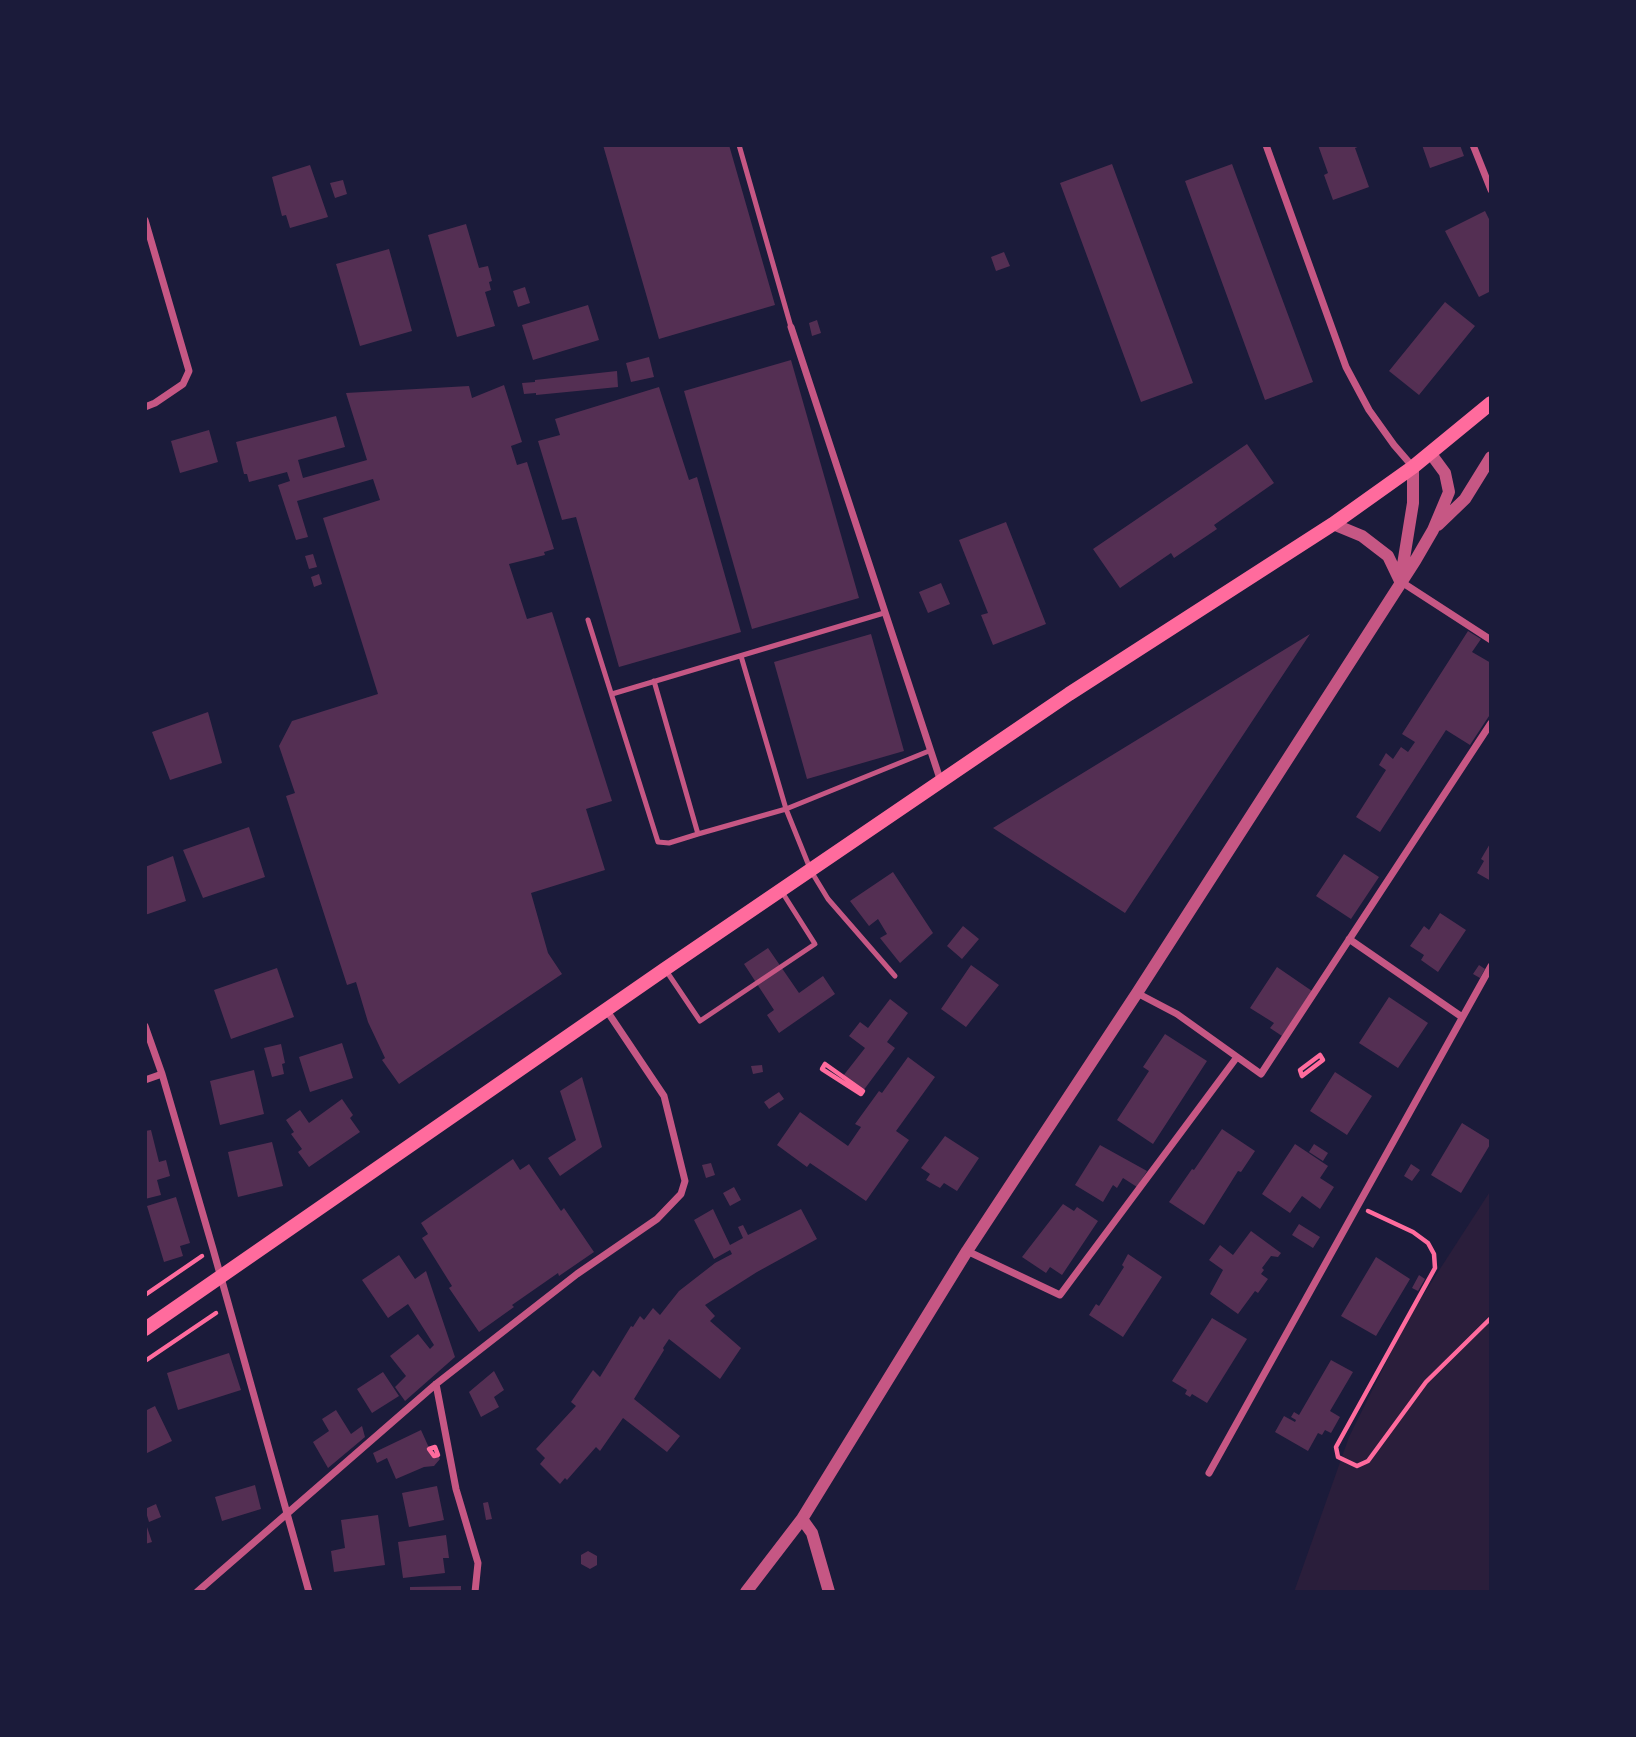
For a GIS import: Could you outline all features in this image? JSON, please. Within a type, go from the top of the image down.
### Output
[{"type":"main road","points":[[145,1329],[665,969],[1069,694],[1333,524],[1431,454],[1491,403]]},
{"type":"street","points":[[1266,145],[1346,367],[1369,410],[1413,467],[1413,503],[1400,581]]},
{"type":"street","points":[[1473,145],[1491,190]]},
{"type":"street","points":[[145,220],[189,371],[183,384],[145,407]]},
{"type":"street","points":[[791,327],[941,782]]},
{"type":"street","points":[[746,1592],[802,1519],[967,1251],[1137,993],[1433,530],[1449,492],[1445,473],[1431,454]]},
{"type":"street","points":[[1433,530],[1465,499],[1491,457]]},
{"type":"street","points":[[1333,524],[1362,536],[1388,556],[1400,581],[1491,640]]},
{"type":"street","points":[[1137,993],[1177,1014],[1261,1074],[1491,723]]},
{"type":"street","points":[[1349,939],[1462,1017]]},
{"type":"street","points":[[1209,1473],[1491,966]]},
{"type":"street","points":[[197,1592],[436,1384],[577,1274],[657,1219],[681,1194],[685,1181],[664,1096],[607,1011]]},
{"type":"street","points":[[145,1026],[162,1074],[213,1249],[309,1592]]},
{"type":"street","points":[[967,1251],[1060,1295],[1237,1057]]},
{"type":"street","points":[[145,1080],[162,1074]]},
{"type":"street","points":[[436,1384],[456,1489],[478,1563],[475,1592]]},
{"type":"street","points":[[802,1519],[812,1533],[829,1592]]},
{"type":"lane","points":[[740,145],[791,327]]},
{"type":"lane","points":[[612,694],[884,613]]},
{"type":"lane","points":[[588,621],[658,842],[669,843],[786,809],[929,751]]},
{"type":"lane","points":[[741,656],[786,809],[811,871],[828,899],[895,976]]},
{"type":"lane","points":[[654,681],[698,834]]},
{"type":"lane","points":[[665,969],[700,1021],[815,944],[781,891]]},
{"type":"path","points":[[1320,1055],[1323,1059],[1302,1076],[1300,1070],[1320,1055]]},
{"type":"path","points":[[825,1064],[863,1091],[861,1094],[822,1069],[825,1064]]},
{"type":"path","points":[[1357,1207],[1413,1232],[1428,1243],[1434,1254],[1434,1268],[1336,1447],[1338,1457],[1357,1466],[1368,1461],[1426,1382],[1491,1318]]},
{"type":"path","points":[[145,1296],[213,1249]]},
{"type":"path","points":[[145,1361],[229,1305]]},
{"type":"shaded area","points":[[1491,1190],[1491,1592],[1294,1592],[1349,1437],[1407,1320]]},
{"type":"building","points":[[603,145],[729,145],[775,305],[659,339]]},
{"type":"building","points":[[1318,145],[1363,145],[1355,148],[1369,187],[1333,200],[1324,175],[1328,173]]},
{"type":"building","points":[[1422,145],[1460,145],[1464,156],[1430,168]]},
{"type":"building","points":[[1112,164],[1193,383],[1141,402],[1060,183]]},
{"type":"building","points":[[1232,164],[1313,382],[1265,400],[1185,181]]},
{"type":"building","points":[[310,165],[328,217],[290,228],[286,215],[282,216],[272,177]]},
{"type":"building","points":[[343,180],[347,194],[335,198],[330,183]]},
{"type":"building","points":[[1485,211],[1491,223],[1491,291],[1479,297],[1445,231]]},
{"type":"building","points":[[466,224],[479,268],[488,266],[492,281],[489,282],[491,290],[485,292],[495,326],[457,337],[428,235]]},
{"type":"building","points":[[389,249],[412,331],[360,346],[336,264]]},
{"type":"building","points":[[1004,252],[1010,266],[996,271],[991,257]]},
{"type":"building","points":[[525,287],[530,303],[518,307],[513,291]]},
{"type":"building","points":[[1445,302],[1475,326],[1419,395],[1389,371]]},
{"type":"building","points":[[588,305],[599,340],[533,360],[522,325]]},
{"type":"building","points":[[817,320],[821,333],[812,336],[809,323]]},
{"type":"building","points":[[649,357],[654,377],[631,382],[626,363]]},
{"type":"building","points":[[791,360],[859,598],[752,629],[684,391]]},
{"type":"building","points":[[617,371],[618,387],[524,394],[522,383]]},
{"type":"building","points":[[504,385],[522,442],[511,446],[517,465],[527,462],[554,549],[544,552],[545,555],[509,564],[527,619],[552,612],[612,801],[586,809],[605,870],[531,893],[548,953],[562,974],[399,1084],[382,1060],[385,1058],[368,1022],[356,982],[347,985],[286,796],[295,793],[279,746],[292,721],[378,694],[323,518],[380,500],[373,479],[297,501],[308,537],[296,540],[278,485],[290,481],[287,472],[249,482],[247,474],[244,474],[236,442],[336,416],[345,447],[298,460],[303,478],[367,460],[346,393],[469,386],[472,398]]},
{"type":"building","points":[[659,387],[689,480],[697,477],[741,632],[619,667],[576,517],[562,520],[538,441],[560,435],[555,419]]},
{"type":"building","points":[[209,430],[218,462],[180,473],[171,441]]},
{"type":"building","points":[[1247,444],[1274,483],[1214,525],[1217,529],[1174,558],[1171,553],[1120,588],[1093,549]]},
{"type":"building","points":[[1006,522],[1046,624],[993,645],[981,615],[988,613],[959,540]]},
{"type":"building","points":[[313,554],[317,567],[309,569],[305,556]]},
{"type":"building","points":[[319,574],[322,584],[314,587],[311,577]]},
{"type":"building","points":[[941,583],[950,604],[928,613],[919,592]]},
{"type":"building","points":[[1468,631],[1481,639],[1472,652],[1491,663],[1491,713],[1470,745],[1446,730],[1380,832],[1356,817],[1386,770],[1379,765],[1386,753],[1393,759],[1401,747],[1408,752],[1415,742],[1402,734]]},
{"type":"building","points":[[871,634],[904,751],[807,779],[774,662]]},
{"type":"building","points":[[1310,634],[1125,913],[993,828]]},
{"type":"building","points":[[208,712],[222,763],[170,780],[152,732]]},
{"type":"building","points":[[249,827],[265,877],[203,898],[183,850]]},
{"type":"building","points":[[1491,842],[1491,881],[1477,873],[1484,861],[1481,859]]},
{"type":"building","points":[[1344,854],[1379,877],[1351,919],[1316,896]]},
{"type":"building","points":[[173,856],[186,901],[145,915],[145,867]]},
{"type":"building","points":[[893,872],[933,933],[900,963],[880,938],[887,934],[878,919],[869,926],[850,901]]},
{"type":"building","points":[[1440,913],[1466,930],[1438,972],[1421,960],[1424,955],[1410,946],[1424,926],[1429,930]]},
{"type":"building","points":[[963,926],[979,939],[962,959],[947,946]]},
{"type":"building","points":[[768,948],[799,993],[823,976],[835,994],[779,1033],[767,1015],[774,1010],[744,964]]},
{"type":"building","points":[[971,965],[999,985],[966,1027],[941,1009]]},
{"type":"building","points":[[1479,965],[1485,969],[1480,978],[1473,974]]},
{"type":"building","points":[[1277,967],[1312,991],[1282,1036],[1270,1028],[1274,1023],[1250,1008]]},
{"type":"building","points":[[277,968],[294,1017],[231,1039],[214,990]]},
{"type":"building","points":[[1389,997],[1428,1023],[1398,1068],[1359,1043]]},
{"type":"building","points":[[890,999],[908,1013],[887,1042],[895,1048],[863,1091],[843,1076],[865,1048],[849,1036],[860,1022],[868,1028]]},
{"type":"building","points":[[1165,1034],[1207,1061],[1153,1144],[1117,1120],[1149,1071],[1143,1067]]},
{"type":"building","points":[[342,1043],[353,1078],[310,1092],[299,1057]]},
{"type":"building","points":[[281,1044],[284,1074],[272,1077],[264,1048]]},
{"type":"building","points":[[908,1057],[935,1077],[896,1131],[909,1140],[866,1201],[810,1163],[807,1167],[777,1145],[800,1112],[848,1146],[861,1127],[855,1124]]},
{"type":"building","points":[[762,1065],[763,1072],[753,1074],[751,1066]]},
{"type":"building","points":[[254,1070],[264,1114],[220,1125],[210,1081]]},
{"type":"building","points":[[1335,1072],[1372,1096],[1347,1135],[1310,1111]]},
{"type":"building","points":[[582,1077],[602,1147],[560,1176],[548,1158],[576,1140],[560,1091]]},
{"type":"building","points":[[779,1092],[784,1099],[769,1109],[764,1102]]},
{"type":"building","points":[[342,1099],[360,1132],[309,1167],[298,1152],[302,1149],[291,1134],[294,1132],[286,1120],[300,1110],[309,1123]]},
{"type":"building","points":[[1462,1123],[1491,1143],[1461,1193],[1431,1175]]},
{"type":"building","points":[[1222,1129],[1255,1151],[1241,1172],[1238,1171],[1204,1225],[1169,1202]]},
{"type":"building","points":[[151,1130],[159,1162],[166,1160],[170,1176],[157,1180],[161,1195],[145,1199],[145,1131]]},
{"type":"building","points":[[945,1136],[979,1158],[957,1191],[944,1183],[940,1188],[926,1180],[930,1174],[921,1168]]},
{"type":"building","points":[[272,1142],[283,1186],[238,1197],[228,1152]]},
{"type":"building","points":[[1295,1144],[1328,1166],[1320,1178],[1334,1187],[1320,1209],[1302,1196],[1290,1213],[1262,1194]]},
{"type":"building","points":[[1314,1144],[1328,1153],[1323,1161],[1309,1152]]},
{"type":"building","points":[[1100,1145],[1147,1171],[1137,1187],[1123,1178],[1117,1188],[1113,1185],[1103,1202],[1075,1185]]},
{"type":"building","points":[[513,1159],[520,1170],[529,1164],[561,1211],[564,1208],[594,1252],[512,1305],[514,1307],[479,1332],[449,1288],[452,1286],[422,1238],[428,1234],[421,1223]]},
{"type":"building","points":[[711,1163],[715,1175],[706,1178],[702,1165]]},
{"type":"building","points":[[1411,1164],[1420,1170],[1412,1181],[1404,1176]]},
{"type":"building","points":[[734,1187],[741,1200],[730,1206],[723,1193]]},
{"type":"building","points":[[176,1197],[190,1243],[180,1246],[183,1256],[164,1262],[147,1206]]},
{"type":"building","points":[[1063,1204],[1074,1211],[1077,1207],[1098,1221],[1062,1275],[1050,1267],[1046,1273],[1022,1257]]},
{"type":"building","points":[[713,1209],[730,1245],[743,1238],[738,1227],[743,1225],[748,1235],[801,1209],[817,1239],[705,1305],[715,1316],[710,1321],[741,1348],[720,1379],[669,1339],[634,1399],[680,1436],[667,1452],[623,1418],[600,1451],[596,1447],[567,1480],[565,1478],[560,1484],[540,1464],[545,1458],[536,1449],[576,1406],[571,1402],[593,1370],[600,1377],[640,1316],[644,1320],[653,1308],[660,1315],[679,1291],[715,1263],[732,1254],[730,1250],[714,1259],[694,1220]]},
{"type":"building","points":[[1299,1224],[1320,1237],[1313,1248],[1292,1235]]},
{"type":"building","points":[[1251,1231],[1281,1253],[1278,1257],[1271,1256],[1262,1268],[1264,1270],[1261,1274],[1268,1279],[1238,1314],[1210,1294],[1223,1270],[1209,1260],[1220,1245],[1233,1255]]},
{"type":"building","points":[[1128,1254],[1162,1277],[1123,1337],[1089,1315],[1096,1304],[1099,1306],[1124,1267],[1122,1265]]},
{"type":"building","points":[[399,1255],[415,1279],[426,1271],[455,1357],[405,1401],[395,1387],[406,1376],[390,1356],[418,1334],[430,1349],[434,1345],[408,1304],[388,1318],[362,1280]]},
{"type":"building","points":[[1376,1257],[1410,1279],[1376,1336],[1341,1316]]},
{"type":"building","points":[[1419,1275],[1425,1279],[1418,1291],[1412,1288]]},
{"type":"building","points":[[1212,1318],[1247,1339],[1207,1403],[1192,1394],[1190,1397],[1185,1394],[1187,1390],[1172,1381]]},
{"type":"building","points":[[229,1353],[241,1390],[178,1410],[167,1373]]},
{"type":"building","points":[[1331,1360],[1353,1372],[1330,1411],[1340,1417],[1331,1433],[1325,1430],[1322,1435],[1318,1433],[1308,1451],[1275,1432],[1284,1416],[1295,1422],[1291,1417],[1294,1412],[1299,1415]]},
{"type":"building","points":[[494,1371],[504,1390],[494,1397],[499,1407],[481,1417],[469,1392]]},
{"type":"building","points":[[383,1372],[399,1396],[372,1413],[357,1389]]},
{"type":"building","points":[[155,1406],[172,1441],[145,1454],[145,1411]]},
{"type":"building","points":[[336,1410],[351,1434],[362,1426],[365,1437],[328,1468],[313,1442],[329,1431],[322,1419]]},
{"type":"building","points":[[421,1430],[430,1450],[440,1459],[434,1466],[424,1467],[396,1479],[387,1458],[377,1463],[373,1453]]},
{"type":"building","points":[[255,1485],[261,1509],[222,1521],[215,1497]]},
{"type":"building","points":[[437,1486],[444,1520],[409,1527],[402,1493]]},
{"type":"building","points":[[488,1502],[492,1519],[486,1520],[483,1503]]},
{"type":"building","points":[[156,1504],[161,1517],[149,1522],[145,1509]]},
{"type":"building","points":[[378,1515],[385,1565],[334,1572],[331,1551],[345,1548],[341,1520]]},
{"type":"building","points":[[145,1521],[152,1542],[145,1544]]},
{"type":"building","points":[[446,1535],[449,1558],[443,1558],[445,1573],[403,1578],[398,1542]]},
{"type":"building","points":[[588,1551],[597,1556],[597,1565],[590,1569],[581,1564],[581,1555]]},
{"type":"building","points":[[461,1586],[461,1592],[410,1592],[410,1587]]}]
